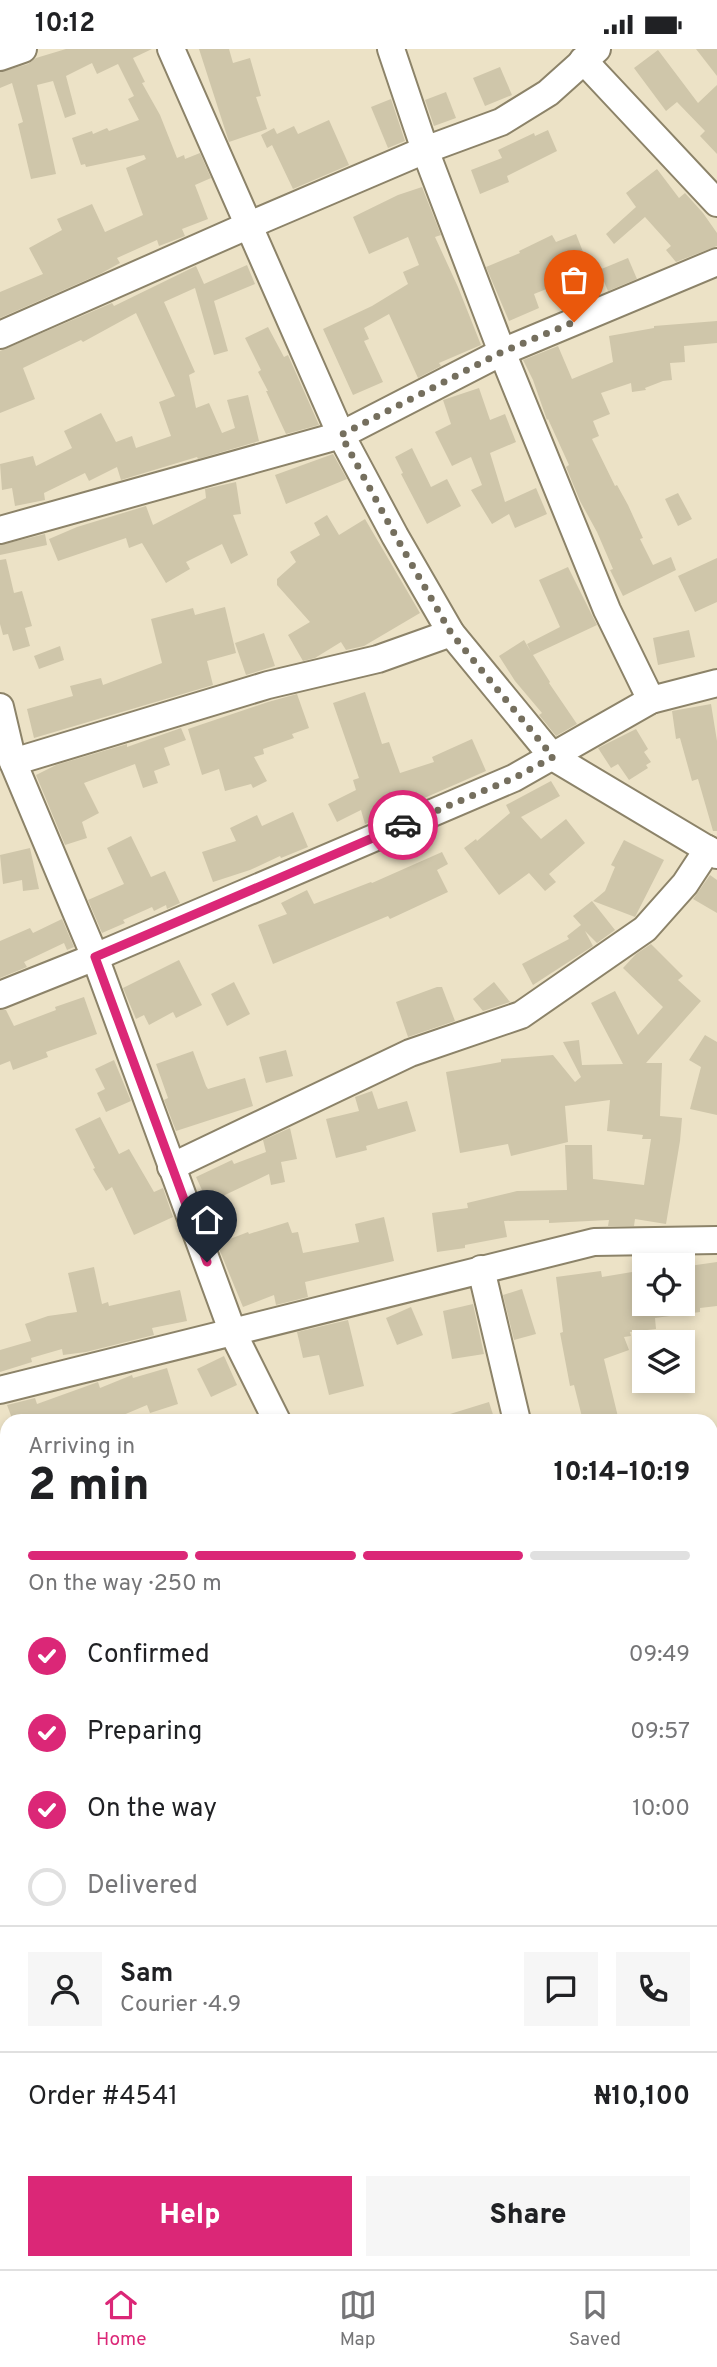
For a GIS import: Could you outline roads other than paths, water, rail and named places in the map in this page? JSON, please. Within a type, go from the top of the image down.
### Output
[{"type":"street","points":[[0,57],[23,49]]},
{"type":"street","points":[[171,49],[341,435],[451,633],[553,757],[712,852],[645,929],[521,1015],[410,1053],[171,1167]]},
{"type":"street","points":[[391,49],[425,150],[502,352],[607,610],[651,700]]},
{"type":"street","points":[[0,335],[425,150],[501,122],[548,93],[590,54],[717,203]]},
{"type":"street","points":[[0,530],[341,435],[502,352],[717,262]]},
{"type":"street","points":[[13,762],[268,685],[378,659],[451,633]]},
{"type":"street","points":[[0,995],[514,778],[651,700],[717,683]]},
{"type":"street","points":[[0,707],[13,762],[95,957],[233,1333],[274,1414]]},
{"type":"street","points":[[0,1390],[594,1242],[717,1240]]},
{"type":"street","points":[[481,1269],[515,1414]]}]
